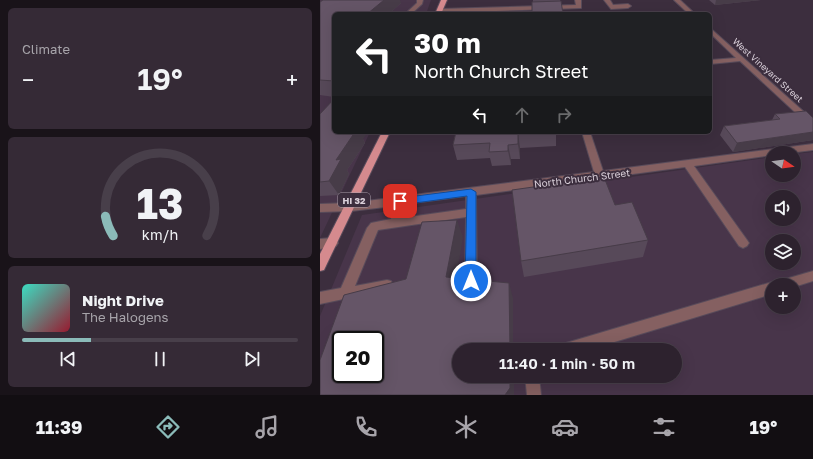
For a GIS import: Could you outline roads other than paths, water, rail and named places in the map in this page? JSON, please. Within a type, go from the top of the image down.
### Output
[{"type":"main road","points":[[439,12],[444,0]]},
{"type":"main road","name":"HI 32","points":[[320,266],[351,207],[385,134]]},
{"type":"street","points":[[410,12],[420,3],[420,0]]},
{"type":"street","points":[[439,12],[510,12],[579,7],[578,0]]},
{"type":"street","points":[[607,0],[611,7],[628,6]]},
{"type":"street","points":[[677,0],[690,12]]},
{"type":"street","name":"West Vineyard Street","points":[[712,32],[813,124]]},
{"type":"street","points":[[712,62],[742,59]]},
{"type":"street","points":[[587,134],[600,176]]},
{"type":"street","name":"North Church Street","points":[[320,208],[351,207],[400,201],[813,147]]},
{"type":"street","points":[[688,164],[742,243]]},
{"type":"street","points":[[471,192],[471,281]]},
{"type":"street","points":[[396,223],[400,201]]},
{"type":"street","points":[[346,292],[370,231],[375,226],[470,212]]},
{"type":"street","points":[[320,244],[332,243]]},
{"type":"street","points":[[801,279],[813,276]]},
{"type":"street","points":[[320,298],[402,282]]},
{"type":"street","points":[[589,343],[765,290]]},
{"type":"street","points":[[533,383],[534,395]]}]
